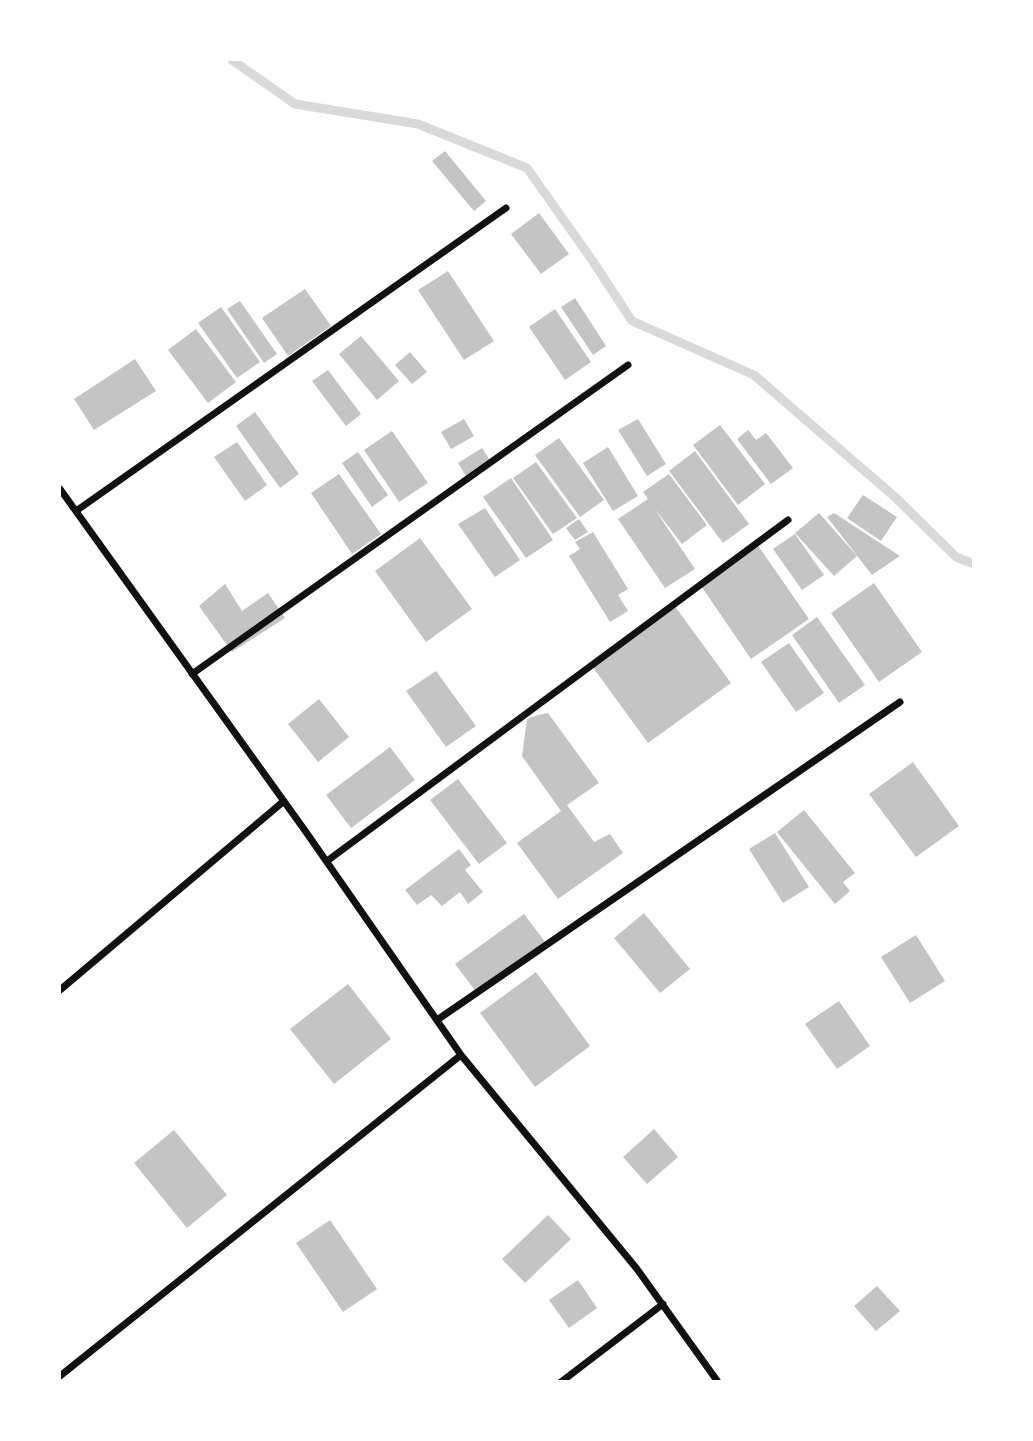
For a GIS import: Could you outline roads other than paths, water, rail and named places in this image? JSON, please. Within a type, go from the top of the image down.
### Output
[{"type":"street","points":[[76,511],[506,208]]},
{"type":"street","points":[[192,674],[628,365]]},
{"type":"street","points":[[60,489],[327,861],[461,1055],[637,1269],[718,1381]]},
{"type":"street","points":[[327,861],[788,520]]},
{"type":"street","points":[[437,1020],[900,702]]},
{"type":"street","points":[[60,990],[284,801]]},
{"type":"street","points":[[60,1376],[461,1055]]},
{"type":"street","points":[[561,1381],[663,1304]]},
{"type":"waterway","points":[[232,60],[295,104],[418,124],[527,168],[632,321],[754,375],[896,498],[956,557],[974,564]]}]
